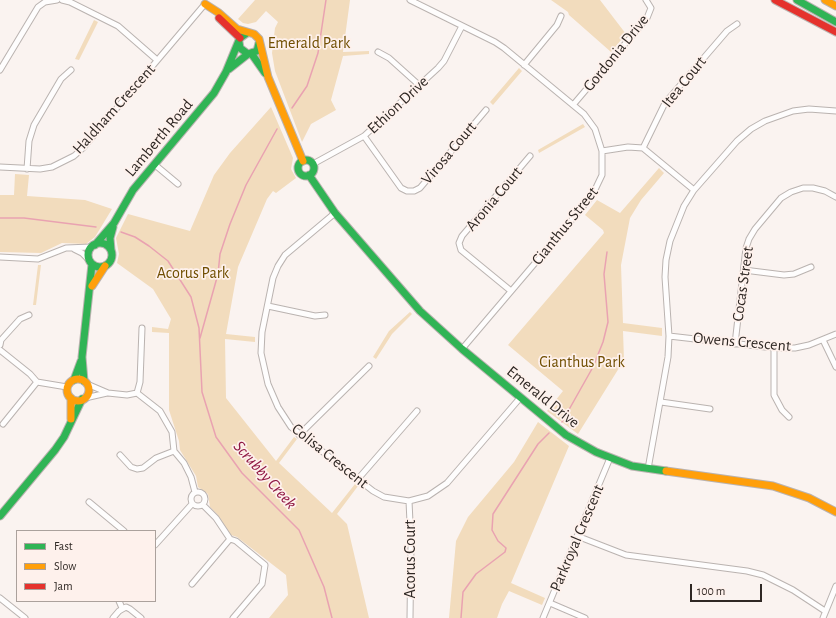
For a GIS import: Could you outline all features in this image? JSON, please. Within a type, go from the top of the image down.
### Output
[{"type":"main road","points":[[775,0],[836,32]]},
{"type":"main road","points":[[797,0],[836,22]]},
{"type":"main road","points":[[825,0],[836,6]]},
{"type":"main road","points":[[202,2],[219,13],[237,29],[257,36],[260,42],[268,77],[303,160]]},
{"type":"main road","points":[[202,2],[239,40],[240,48],[250,54],[268,77]]},
{"type":"main road","points":[[821,25],[836,36]]},
{"type":"main road","points":[[239,40],[247,33]]},
{"type":"main road","name":"Lamberth Road","points":[[67,387],[74,380],[82,357],[90,290],[91,262],[88,254],[93,246],[114,223],[133,190],[206,102],[226,72],[239,40]]},
{"type":"main road","points":[[250,54],[256,51],[260,42]]},
{"type":"main road","name":"Lamberth Road","points":[[226,72],[250,54]]},
{"type":"main road","points":[[303,160],[310,161],[313,164],[314,169],[310,174],[302,175],[299,171],[299,164],[303,160]]},
{"type":"main road","name":"Emerald Drive","points":[[310,174],[335,213],[416,307],[462,349],[566,435],[610,458],[648,469],[773,486],[809,498],[836,512]]},
{"type":"main road","name":"Lamberth Road","points":[[90,290],[98,275],[112,259],[110,238],[114,223]]},
{"type":"main road","points":[[93,246],[105,244],[112,252]]},
{"type":"main road","points":[[91,262],[98,267],[105,266]]},
{"type":"main road","name":"Lamberth Road","points":[[0,516],[55,450],[88,392],[82,357]]},
{"type":"main road","points":[[74,380],[86,383]]},
{"type":"main road","points":[[67,387],[71,398],[71,423]]},
{"type":"main road","points":[[71,398],[76,400],[83,399]]},
{"type":"street","points":[[0,70],[38,7],[45,2],[57,0]]},
{"type":"street","points":[[62,0],[70,2],[118,26],[158,60]]},
{"type":"street","points":[[410,0],[421,2],[462,26]]},
{"type":"street","name":"Gordonia Drive","points":[[573,105],[647,18],[651,8],[646,0]]},
{"type":"street","name":"Haldham Crescent","points":[[0,167],[27,169],[52,167],[74,156],[158,60],[202,2]]},
{"type":"street","points":[[524,65],[557,25],[561,16]]},
{"type":"street","name":"Itea Court","points":[[643,148],[665,104],[727,31],[737,24]]},
{"type":"street","name":"Cianthus Street","points":[[462,26],[495,42],[573,105],[592,123],[602,151],[602,175],[592,196],[462,349]]},
{"type":"street","name":"Ethion Drive","points":[[313,164],[364,136],[419,86],[444,61],[462,26]]},
{"type":"street","points":[[378,52],[389,58],[419,86]]},
{"type":"street","points":[[27,169],[29,141],[34,125],[61,79],[71,70]]},
{"type":"street","name":"Owens Crescent","points":[[648,469],[668,357],[669,336],[664,277],[670,241],[676,223],[694,190],[737,141],[765,121],[793,111],[809,109],[836,112]]},
{"type":"street","name":"Virosa Court","points":[[364,136],[401,188],[407,191],[414,191],[420,188],[486,110]]},
{"type":"street","points":[[602,151],[628,147],[643,148],[694,190]]},
{"type":"street","name":"Aronia Court","points":[[511,291],[461,250],[459,243],[462,236],[530,156]]},
{"type":"street","points":[[154,164],[178,184]]},
{"type":"street","name":"Cocas Street","points":[[735,344],[749,239],[755,229],[781,198],[792,192],[803,188],[825,192],[836,198]]},
{"type":"street","name":"Colisa Crescent","points":[[335,213],[285,255],[273,278],[261,340],[263,366],[278,407],[284,418],[300,435],[384,497],[409,501],[428,496],[447,483],[520,398]]},
{"type":"street","points":[[0,257],[38,259],[66,248],[93,246]]},
{"type":"street","points":[[73,248],[82,253],[91,262]]},
{"type":"street","points":[[744,270],[784,275],[794,274],[811,267]]},
{"type":"street","points":[[268,306],[315,316],[326,315]]},
{"type":"street","points":[[0,345],[1,340],[20,319],[30,315]]},
{"type":"street","points":[[137,393],[140,382],[142,328]]},
{"type":"street","name":"Owens Crescent","points":[[669,336],[774,348],[795,348],[823,340],[836,334]]},
{"type":"street","points":[[823,340],[836,367]]},
{"type":"street","points":[[774,348],[774,394],[782,410],[789,417]]},
{"type":"street","points":[[0,350],[30,374],[37,382],[67,387]]},
{"type":"street","points":[[300,435],[369,366]]},
{"type":"street","points":[[3,424],[37,382]]},
{"type":"street","points":[[86,383],[108,393],[127,395],[137,393],[160,411],[166,419],[172,432],[174,451],[184,462],[191,477],[195,492]]},
{"type":"street","points":[[83,399],[108,393]]},
{"type":"street","points":[[661,402],[710,409]]},
{"type":"street","points":[[358,479],[417,411]]},
{"type":"street","points":[[120,455],[130,467],[137,469],[143,468],[156,458],[174,451]]},
{"type":"street","name":"Parkroyal Crescent","points":[[543,618],[610,458]]},
{"type":"street","points":[[192,504],[191,497],[195,492]]},
{"type":"street","points":[[195,492],[202,493],[205,496],[203,505]]},
{"type":"street","name":"Acorus Court","points":[[409,501],[411,544],[410,618]]},
{"type":"street","points":[[89,502],[123,530]]},
{"type":"street","points":[[192,504],[196,506],[203,505]]},
{"type":"street","points":[[156,544],[192,504]]},
{"type":"street","points":[[203,505],[216,518],[230,538],[265,565],[262,584],[233,618]]},
{"type":"street","points":[[577,536],[626,554],[747,571],[763,575],[793,590],[825,611]]},
{"type":"street","points":[[192,584],[230,538]]},
{"type":"street","points":[[823,618],[836,586]]},
{"type":"street","points":[[0,598],[25,618]]},
{"type":"street","points":[[119,602],[122,608]]},
{"type":"street","points":[[550,603],[585,618]]},
{"type":"street","points":[[113,618],[122,608]]},
{"type":"street","points":[[122,608],[130,609],[141,618]]},
{"type":"green space","name":"Emerald Park","points":[[255,0],[350,0],[343,52],[369,51],[369,54],[343,56],[331,100],[336,110],[311,124],[302,142],[275,71],[272,53],[275,28],[278,22],[266,11],[256,22],[248,24],[243,23],[238,19]]},
{"type":"green space","points":[[551,0],[600,0],[626,34],[611,52],[569,15],[568,12]]},
{"type":"green space","points":[[94,20],[98,22],[79,60],[75,59]]},
{"type":"green space","points":[[519,68],[522,71],[493,105],[490,102]]},
{"type":"green space","name":"Acorus Park","points":[[271,107],[293,158],[291,169],[296,178],[276,193],[273,191],[267,199],[238,267],[226,334],[255,337],[255,342],[225,339],[226,398],[276,461],[294,437],[297,439],[279,463],[332,513],[355,484],[358,486],[337,514],[347,524],[369,618],[269,618],[288,595],[286,575],[237,537],[231,535],[217,514],[210,507],[208,494],[198,487],[196,476],[180,450],[179,441],[169,410],[169,333],[152,332],[152,327],[168,329],[171,319],[153,289],[117,263],[119,254],[116,238],[128,214],[190,231],[214,175],[230,153]]},
{"type":"green space","points":[[583,124],[585,127],[539,153],[538,150]]},
{"type":"green space","name":"Cianthus Park","points":[[659,168],[664,173],[641,200],[630,218],[621,265],[623,323],[662,328],[662,336],[623,331],[624,360],[578,434],[547,411],[563,391],[508,345],[604,233],[603,230],[585,215],[597,200],[620,213]]},
{"type":"green space","points":[[15,174],[29,175],[27,196],[85,200],[112,209],[95,237],[86,244],[62,243],[41,253],[0,252],[0,195],[14,195]]},
{"type":"green space","points":[[38,265],[41,265],[36,305],[33,305]]},
{"type":"green space","points":[[410,312],[412,314],[392,334],[376,359],[373,357],[389,331]]},
{"type":"green space","points":[[538,422],[569,446],[511,583],[545,598],[542,605],[509,591],[497,618],[449,618],[456,541],[468,517],[514,462]]},
{"type":"waterway","points":[[292,108],[307,86],[318,53],[326,0]]},
{"type":"waterway","points":[[200,338],[218,274],[220,254],[230,224],[246,185],[277,129]]},
{"type":"waterway","name":"Scrubby Creek","points":[[0,218],[24,218],[96,227]]},
{"type":"waterway","name":"Scrubby Creek","points":[[121,232],[135,237],[168,261],[191,297],[199,328],[202,392],[216,437],[242,473],[299,530],[324,587],[332,618]]},
{"type":"waterway","points":[[562,422],[593,367],[603,342],[608,322],[604,274],[607,252]]},
{"type":"waterway","points":[[461,618],[463,592],[476,574],[505,552],[506,548],[498,541],[492,530],[493,514],[538,444],[549,433]]},
{"type":"traffic: fast","points":[[797,0],[836,22]]},
{"type":"traffic: fast","points":[[95,245],[114,223],[133,190],[214,93],[226,72],[240,38],[247,33]]},
{"type":"traffic: fast","points":[[239,42],[240,48],[248,54],[257,51],[259,43]]},
{"type":"traffic: fast","points":[[251,53],[265,73]]},
{"type":"traffic: fast","points":[[229,69],[248,54]]},
{"type":"traffic: fast","points":[[306,160],[313,165],[314,168],[309,175],[306,176],[299,171],[298,168],[303,161],[306,160]]},
{"type":"traffic: fast","points":[[309,175],[335,213],[420,311],[462,349],[566,435],[596,452],[632,466],[666,471]]},
{"type":"traffic: fast","points":[[111,250],[110,238],[113,227]]},
{"type":"traffic: fast","points":[[100,243],[105,244],[111,250],[112,255],[111,260],[105,266],[100,267],[95,266],[89,260],[88,255],[89,250],[95,244],[100,243]]},
{"type":"traffic: fast","points":[[84,381],[82,357],[92,264]]},
{"type":"traffic: fast","points":[[74,380],[81,361]]},
{"type":"traffic: fast","points":[[0,516],[55,450],[64,437],[82,399]]},
{"type":"traffic: slow","points":[[825,0],[836,6]]},
{"type":"traffic: slow","points":[[205,4],[219,13],[237,29],[254,34],[259,39],[268,77],[303,161]]},
{"type":"traffic: slow","points":[[92,286],[105,266]]},
{"type":"traffic: slow","points":[[78,379],[86,382],[89,390],[86,398],[78,401],[70,398],[67,390],[70,382],[78,379]]},
{"type":"traffic: slow","points":[[71,398],[71,419]]},
{"type":"traffic: slow","points":[[666,471],[773,486],[809,498],[836,512]]},
{"type":"traffic: jam","points":[[775,0],[836,32]]},
{"type":"traffic: jam","points":[[219,18],[240,38]]}]
